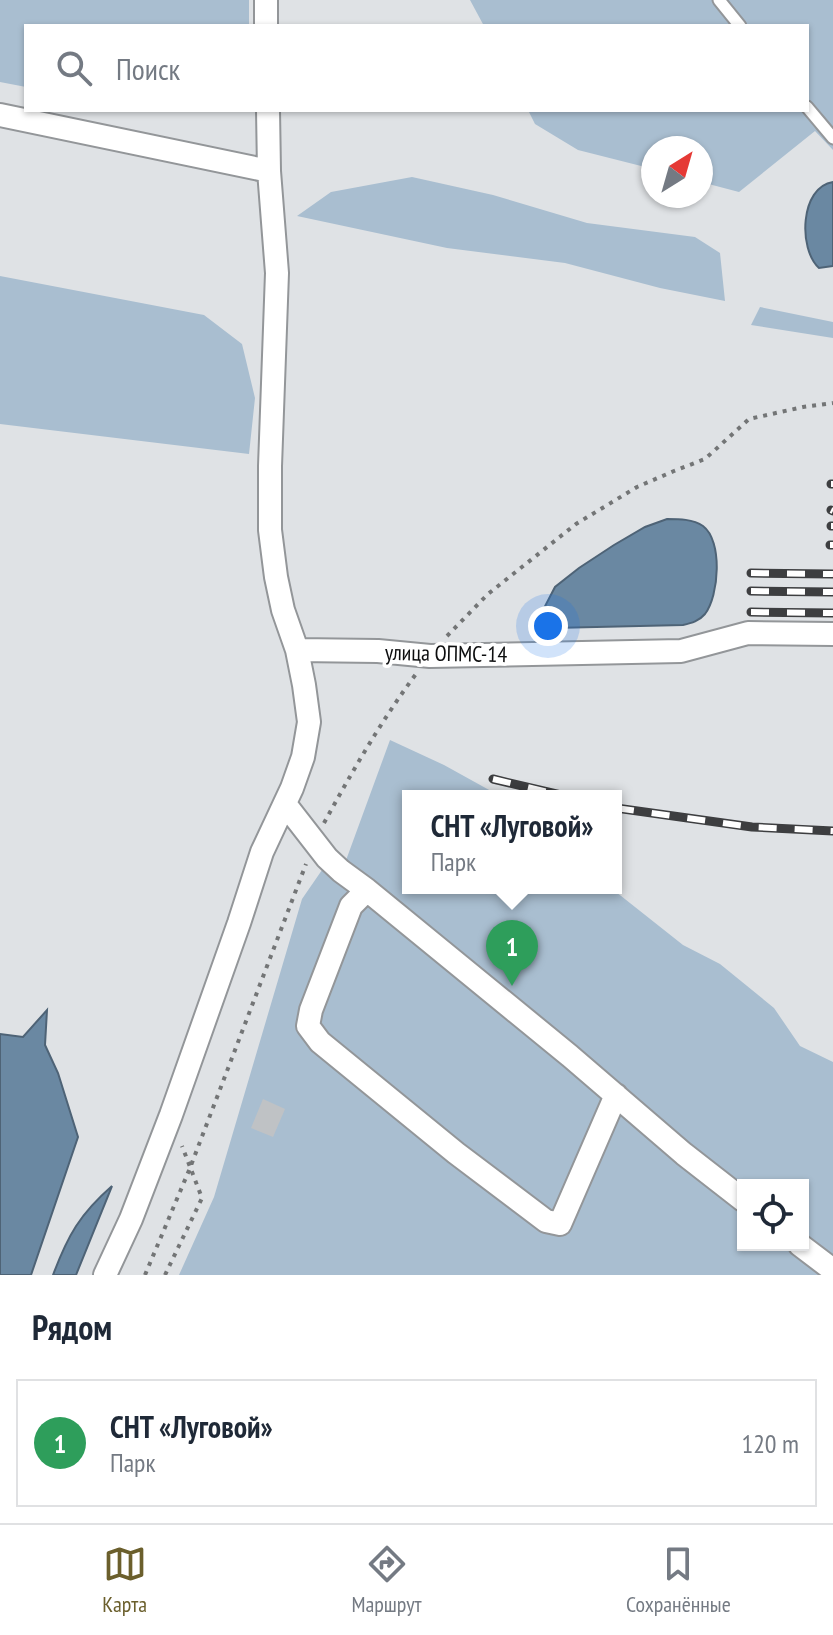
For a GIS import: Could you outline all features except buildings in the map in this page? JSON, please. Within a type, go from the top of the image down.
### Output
[{"type":"street","points":[[266,0],[266,24]]},
{"type":"street","points":[[105,1275],[131,1219],[171,1115],[262,852],[303,757],[309,722],[297,650],[276,577],[270,530],[277,273],[268,112]]},
{"type":"street","points":[[0,115],[269,171]]},
{"type":"street","name":"улица ОПМС-14","points":[[297,650],[378,651],[430,656],[681,651],[748,633],[833,634]]},
{"type":"street","points":[[285,804],[315,844],[341,871],[737,1195]]},
{"type":"street","points":[[367,890],[351,906],[311,1010],[308,1026],[320,1042],[456,1153],[546,1221],[560,1224],[616,1095]]},
{"type":"street","points":[[808,1251],[833,1270]]},
{"type":"lane","points":[[719,0],[738,24]]},
{"type":"lane","points":[[809,109],[833,138]]},
{"type":"path","points":[[145,1275],[190,1168],[323,823],[371,740],[430,656],[488,594],[576,524],[637,487],[705,459],[749,419],[833,403]]},
{"type":"path","points":[[165,1275],[202,1198],[171,1115]]},
{"type":"shaded area","points":[[0,0],[249,0],[249,24],[24,24],[24,87],[0,82]]},
{"type":"shaded area","points":[[470,0],[833,0],[833,150],[815,131],[739,192],[713,185],[713,136],[641,136],[641,166],[578,150],[535,124],[529,112],[809,112],[809,24],[483,24]]},
{"type":"shaded area","points":[[412,177],[493,195],[587,223],[695,237],[720,253],[725,301],[565,263],[447,248],[297,216],[331,192]]},
{"type":"shaded area","points":[[833,182],[833,266],[819,268],[808,247],[806,220],[814,195],[822,186]]},
{"type":"shaded area","points":[[0,276],[204,315],[242,344],[255,398],[249,454],[0,424]]},
{"type":"shaded area","points":[[760,307],[833,322],[833,338],[751,325]]},
{"type":"shaded area","points":[[667,519],[686,520],[703,526],[714,544],[716,582],[710,606],[703,616],[683,625],[553,628],[545,622],[542,612],[555,587],[614,545],[645,527]]},
{"type":"shaded area","points":[[390,740],[489,790],[402,790],[402,894],[619,894],[683,945],[720,964],[774,1008],[800,1046],[833,1062],[833,1275],[179,1275],[214,1197],[302,899],[322,870],[333,878],[345,863]]},
{"type":"shaded area","points":[[47,1010],[45,1045],[58,1073],[78,1137],[31,1275],[0,1275],[0,1034],[23,1037]]},
{"type":"shaded area","points":[[112,1186],[76,1275],[53,1275],[76,1226]]},
{"type":"railway","points":[[751,573],[833,574]]},
{"type":"railway","points":[[751,591],[833,592]]},
{"type":"railway","points":[[751,612],[833,613]]},
{"type":"railway","points":[[493,779],[540,790]]},
{"type":"railway","points":[[622,809],[752,827],[833,831]]},
{"type":"place","name":"СНТ «Луговой»","points":[[512,986]]}]
